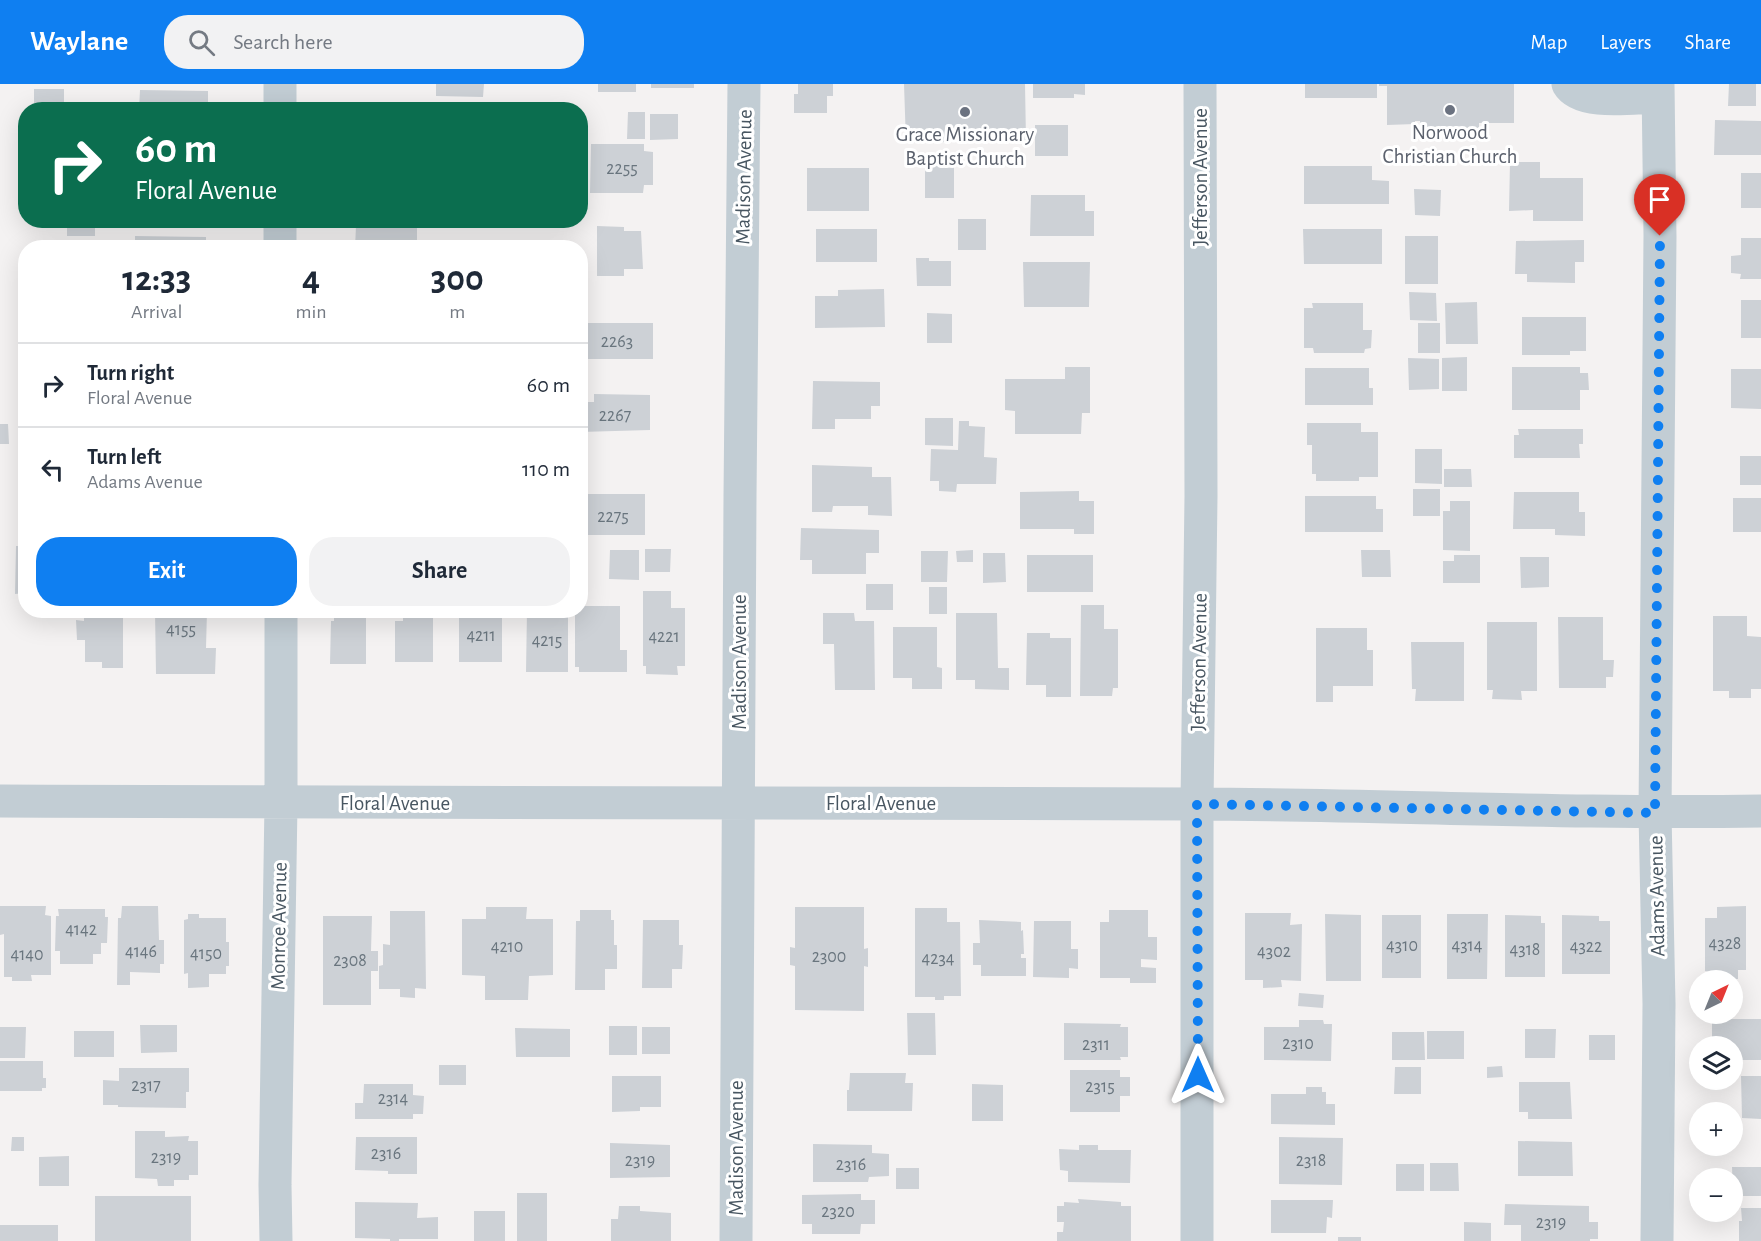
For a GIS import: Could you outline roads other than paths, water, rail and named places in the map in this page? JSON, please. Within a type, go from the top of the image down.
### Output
[{"type":"street","points":[[280,84],[280,102]]},
{"type":"street","name":"Madison Avenue","points":[[736,1241],[744,84]]},
{"type":"street","name":"Jefferson Avenue","points":[[1197,1241],[1197,804],[1201,496],[1200,84]]},
{"type":"street","points":[[1568,84],[1572,91],[1588,98],[1658,90]]},
{"type":"street","name":"Adams Avenue","points":[[1657,1241],[1659,1004],[1655,813],[1660,236],[1658,90]]},
{"type":"street","name":"Monroe Avenue","points":[[276,1241],[281,618]]},
{"type":"street","name":"Floral Avenue","points":[[0,801],[1197,804],[1655,813],[1761,811]]},
{"type":"place","name":"Norwood Christian Church","points":[[1450,110]]},
{"type":"place","name":"Grace Missionary Baptist Church","points":[[965,112]]}]
